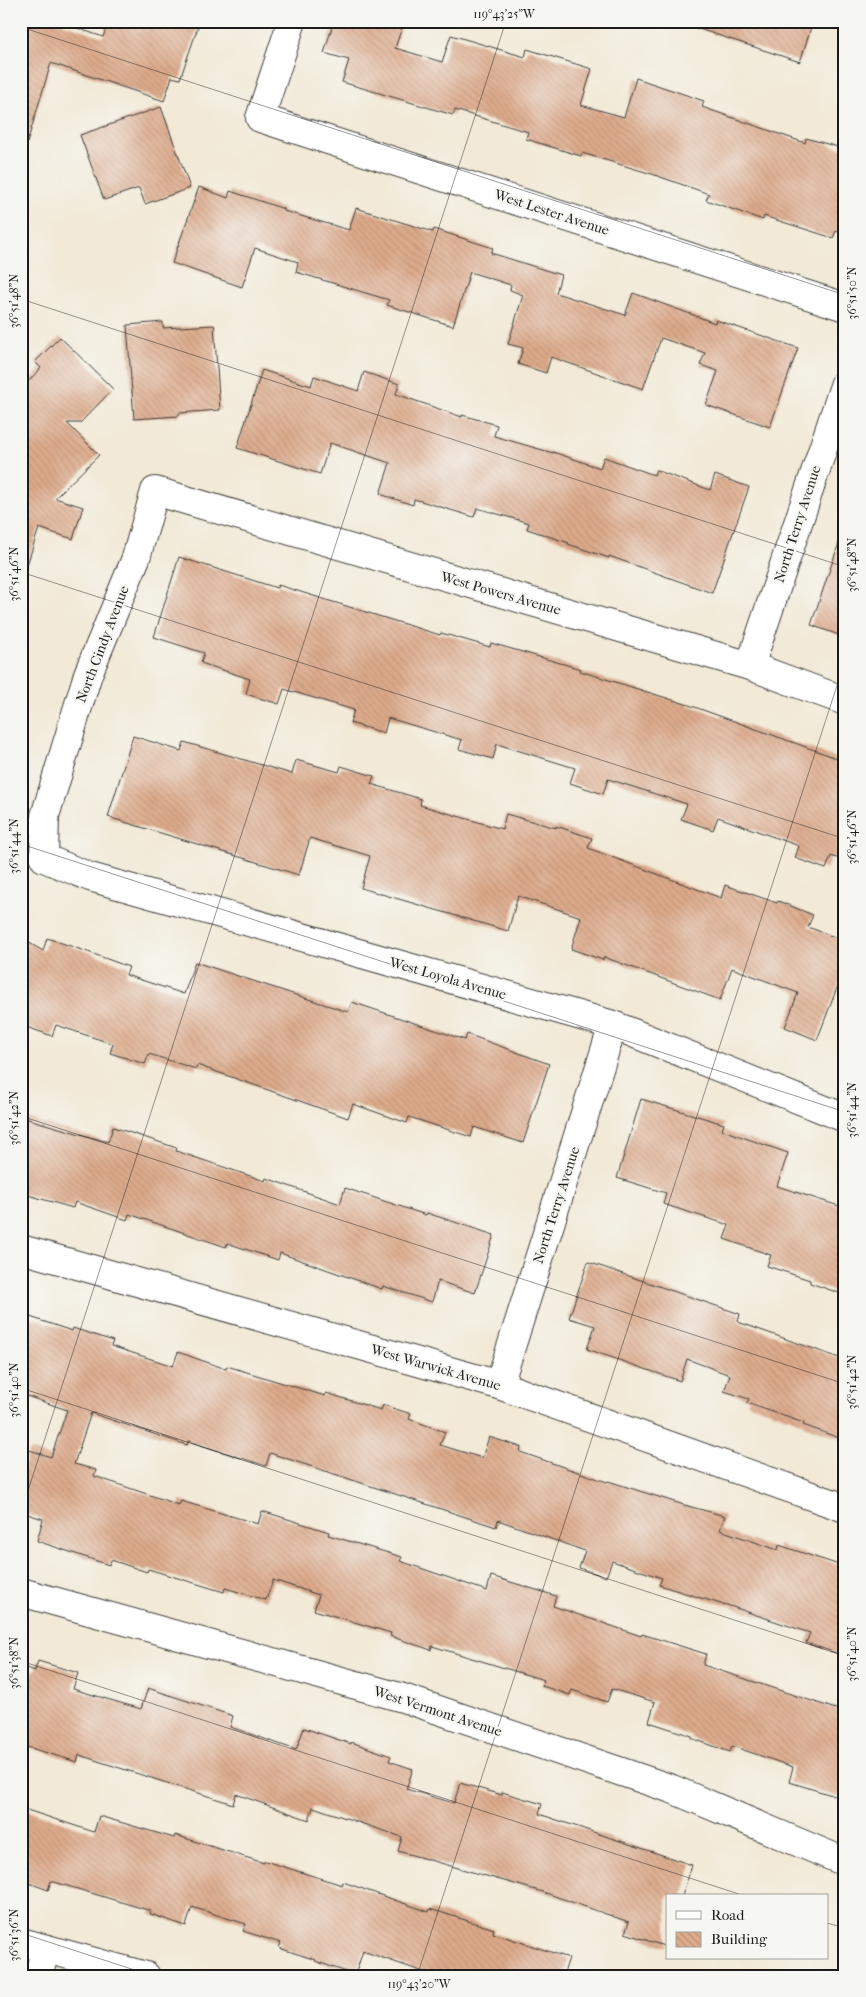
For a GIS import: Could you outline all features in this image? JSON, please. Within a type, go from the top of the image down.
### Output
[{"type":"street","name":"West Lester Avenue","points":[[292,21],[260,118],[845,307]]},
{"type":"street","name":"North Terry Avenue","points":[[750,666],[845,383]]},
{"type":"street","name":"West Powers Avenue","points":[[155,491],[750,666],[845,701]]},
{"type":"street","name":"North Cindy Avenue","points":[[44,858],[45,816],[88,674],[136,558],[155,491]]},
{"type":"street","name":"West Loyola Avenue","points":[[44,858],[90,877],[613,1025],[845,1118]]},
{"type":"street","name":"North Terry Avenue","points":[[499,1385],[613,1025]]},
{"type":"street","name":"West Warwick Avenue","points":[[21,1249],[499,1385],[845,1508]]},
{"type":"street","name":"West Vermont Avenue","points":[[21,1592],[404,1698],[672,1789],[845,1862]]},
{"type":"street","points":[[38,1976],[34,1946],[146,1976]]},
{"type":"building","points":[[21,21],[57,21],[103,37],[109,21],[141,21],[164,29],[167,21],[200,21],[180,79],[172,77],[164,101],[51,63],[27,143],[21,142]]},
{"type":"building","points":[[334,21],[404,21],[395,48],[442,62],[451,35],[525,57],[527,49],[592,69],[581,105],[624,117],[636,78],[704,101],[702,107],[805,143],[806,138],[845,149],[845,234],[836,231],[833,238],[764,216],[763,220],[706,200],[709,194],[652,174],[582,153],[581,156],[526,139],[528,132],[455,110],[453,115],[342,82],[349,60],[324,53]]},
{"type":"building","points":[[691,21],[813,21],[800,62],[690,26]]},
{"type":"building","points":[[161,107],[190,188],[145,204],[139,188],[104,200],[80,135]]},
{"type":"building","points":[[199,187],[228,198],[230,191],[284,209],[284,211],[349,230],[356,208],[433,232],[434,229],[493,248],[491,253],[561,275],[556,293],[625,315],[633,293],[715,323],[716,320],[798,348],[770,427],[706,405],[718,371],[700,365],[705,353],[661,338],[643,389],[551,357],[546,373],[518,364],[523,348],[508,344],[523,295],[510,290],[511,285],[470,272],[453,326],[387,305],[389,300],[296,272],[298,262],[255,248],[242,287],[172,263]]},
{"type":"building","points":[[163,322],[163,328],[214,325],[220,410],[179,413],[179,416],[134,419],[127,325]]},
{"type":"building","points":[[60,337],[113,389],[80,423],[67,423],[99,455],[55,498],[83,507],[73,539],[39,528],[26,568],[21,567],[21,389],[41,368],[35,362]]},
{"type":"building","points":[[262,370],[311,386],[314,376],[358,391],[364,372],[399,384],[396,394],[462,417],[462,415],[497,425],[494,436],[553,452],[600,468],[604,457],[654,475],[656,470],[710,490],[715,475],[749,487],[712,593],[527,529],[529,523],[477,508],[474,517],[414,499],[413,505],[380,494],[390,463],[330,443],[320,474],[237,448]]},
{"type":"building","points":[[841,537],[845,538],[845,619],[839,635],[811,625]]},
{"type":"building","points":[[179,557],[277,588],[278,585],[440,635],[441,633],[490,647],[491,643],[581,669],[580,671],[689,705],[845,761],[845,861],[831,856],[826,869],[795,858],[799,846],[718,817],[713,830],[681,819],[687,804],[608,779],[603,794],[570,783],[575,768],[497,744],[493,759],[459,749],[462,740],[388,718],[384,733],[350,723],[354,710],[284,689],[279,704],[246,694],[250,679],[201,663],[204,653],[154,637]]},
{"type":"building","points":[[133,736],[181,751],[184,742],[292,774],[296,760],[339,772],[341,766],[374,776],[371,784],[421,799],[420,805],[502,829],[506,814],[556,828],[556,826],[592,838],[588,848],[721,898],[725,885],[777,903],[778,901],[813,915],[808,927],[845,941],[845,967],[817,1040],[785,1027],[798,993],[732,968],[720,1000],[604,957],[603,960],[571,949],[581,917],[518,896],[508,931],[361,888],[370,856],[310,838],[299,875],[108,817]]},
{"type":"building","points":[[21,938],[43,951],[47,938],[88,952],[129,967],[126,975],[184,994],[195,962],[348,1012],[352,1002],[465,1040],[467,1034],[549,1064],[523,1143],[474,1127],[471,1137],[409,1117],[407,1123],[353,1104],[348,1118],[197,1065],[196,1069],[149,1054],[145,1064],[110,1053],[113,1044],[56,1025],[52,1036],[21,1025]]},
{"type":"building","points":[[641,1099],[724,1124],[722,1130],[788,1153],[777,1186],[845,1208],[845,1295],[810,1283],[810,1280],[767,1266],[771,1255],[724,1239],[729,1225],[663,1204],[666,1193],[617,1178]]},
{"type":"building","points":[[21,1117],[108,1142],[113,1127],[177,1148],[176,1151],[265,1181],[266,1178],[340,1204],[345,1188],[494,1235],[475,1293],[438,1281],[432,1302],[383,1286],[382,1289],[280,1253],[278,1260],[227,1243],[226,1247],[129,1214],[127,1220],[75,1202],[73,1208],[21,1193]]},
{"type":"building","points":[[588,1262],[740,1314],[738,1322],[845,1360],[845,1440],[747,1403],[749,1399],[724,1391],[730,1375],[687,1359],[680,1381],[587,1349],[595,1326],[569,1318]]},
{"type":"building","points":[[21,1314],[72,1331],[73,1328],[113,1341],[111,1346],[173,1366],[178,1352],[226,1369],[227,1366],[325,1396],[326,1393],[381,1410],[383,1405],[411,1414],[409,1419],[445,1432],[440,1445],[482,1458],[489,1437],[521,1447],[520,1452],[607,1482],[725,1516],[720,1530],[778,1550],[779,1545],[845,1567],[845,1656],[806,1643],[810,1633],[724,1604],[659,1585],[662,1578],[612,1561],[606,1577],[579,1568],[585,1551],[498,1520],[496,1527],[270,1453],[266,1466],[188,1441],[187,1445],[91,1413],[74,1464],[96,1470],[94,1476],[179,1505],[181,1501],[258,1524],[262,1511],[329,1532],[328,1535],[402,1557],[400,1561],[487,1591],[491,1576],[556,1596],[553,1606],[641,1636],[642,1634],[706,1654],[703,1665],[845,1712],[845,1799],[789,1782],[793,1767],[732,1746],[730,1752],[691,1738],[692,1736],[649,1722],[655,1702],[612,1689],[607,1702],[572,1690],[570,1695],[542,1686],[544,1680],[432,1646],[431,1650],[390,1636],[391,1633],[314,1610],[319,1595],[273,1580],[266,1600],[225,1588],[224,1592],[148,1569],[147,1572],[111,1560],[109,1565],[37,1541],[43,1519],[21,1512],[21,1477],[29,1450],[51,1457],[67,1410],[21,1394]]},
{"type":"building","points":[[38,1661],[78,1673],[73,1689],[141,1709],[148,1688],[233,1716],[230,1727],[296,1750],[304,1728],[391,1756],[389,1761],[413,1769],[406,1789],[454,1803],[460,1783],[502,1795],[502,1792],[542,1804],[539,1814],[692,1865],[683,1894],[666,1894],[666,1947],[625,1933],[629,1922],[543,1892],[398,1851],[402,1837],[313,1807],[309,1820],[236,1794],[233,1804],[79,1755],[77,1762],[21,1745],[21,1666],[35,1671]]},
{"type":"building","points":[[21,1808],[94,1832],[99,1816],[174,1838],[175,1835],[342,1885],[343,1882],[429,1912],[430,1909],[494,1929],[493,1933],[569,1958],[563,1976],[435,1976],[363,1951],[355,1975],[279,1948],[281,1943],[243,1931],[246,1924],[192,1907],[186,1926],[150,1914],[151,1911],[51,1881],[48,1890],[21,1880]]}]
